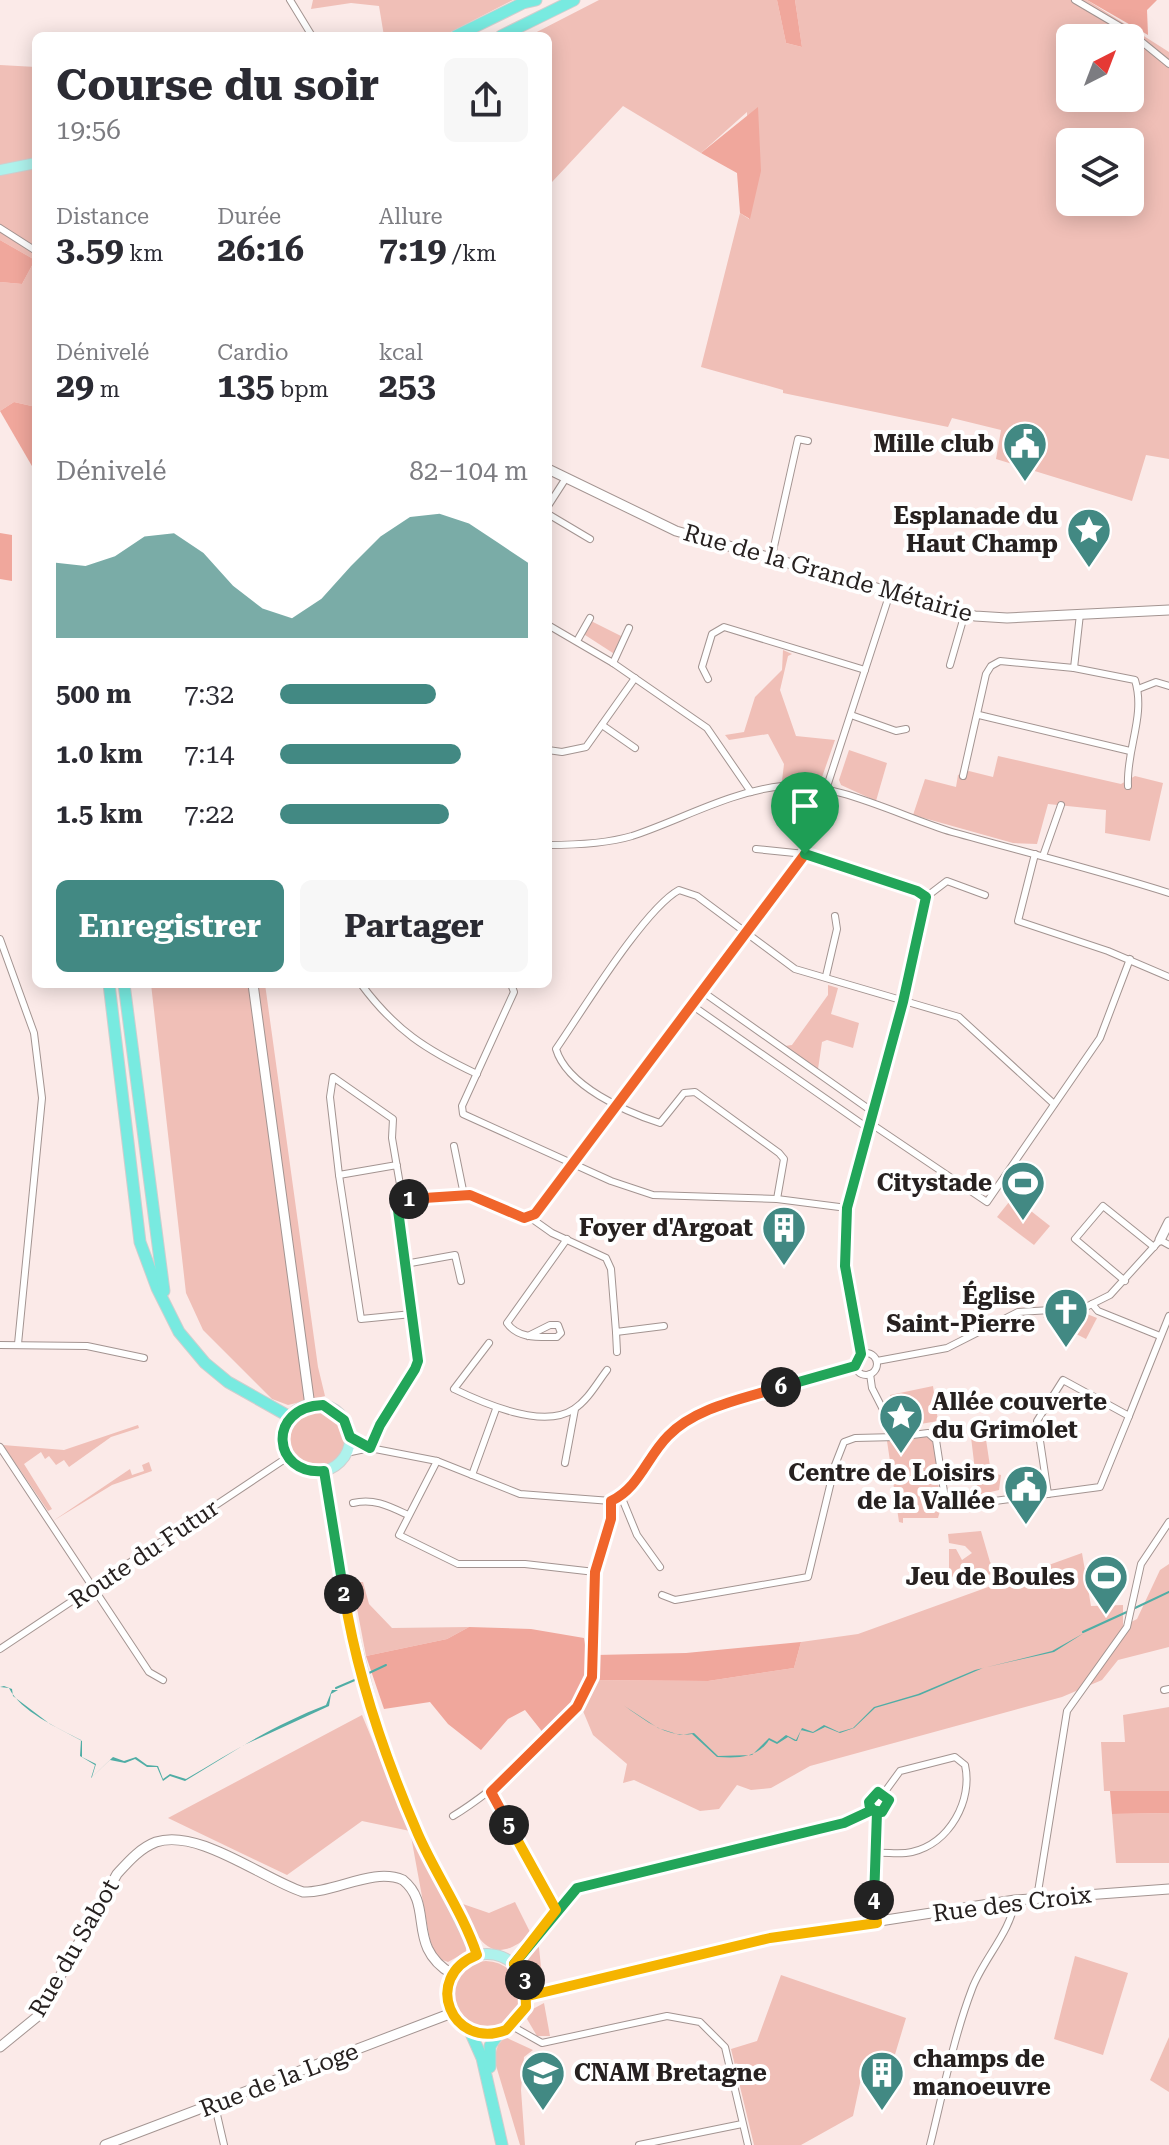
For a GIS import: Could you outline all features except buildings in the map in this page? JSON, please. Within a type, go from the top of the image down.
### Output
[{"type":"highway","points":[[464,32],[523,3],[537,0]]},
{"type":"highway","points":[[477,32],[537,0]]},
{"type":"highway","points":[[509,32],[576,0]]},
{"type":"highway","points":[[524,32],[576,0]]},
{"type":"highway","points":[[109,988],[140,1242],[167,1307],[179,1332],[217,1374],[290,1417]]},
{"type":"highway","points":[[125,988],[167,1307]]},
{"type":"highway","points":[[470,2031],[482,2058],[502,2145]]},
{"type":"highway","points":[[499,2033],[490,2046],[489,2060],[509,2145]]},
{"type":"main road","points":[[0,170],[32,164]]},
{"type":"main road","name":"Rue de la Grande Métairie","points":[[552,471],[676,531],[965,613],[1007,618],[1169,610]]},
{"type":"main road","points":[[254,988],[310,1406]]},
{"type":"main road","points":[[1161,1244],[1169,1222]]},
{"type":"main road","points":[[323,1405],[339,1413],[350,1437],[341,1461],[324,1471],[303,1469],[288,1457],[282,1434],[290,1417],[310,1406],[323,1405]]},
{"type":"main road","points":[[324,1471],[346,1606],[376,1722],[419,1837],[477,1955]]},
{"type":"main road","name":"Rue du Sabot","points":[[0,2047],[38,2016],[117,1874],[134,1856],[156,1842],[192,1841],[303,1892],[321,1893],[381,1876],[403,1880],[415,1895],[426,1949],[435,1964],[452,1974]]},
{"type":"main road","name":"Rue des Croix","points":[[528,1996],[770,1938],[1015,1900],[1169,1889]]},
{"type":"main road","points":[[477,1955],[503,1957],[514,1964],[527,1984],[526,2007],[512,2026],[499,2033],[470,2031],[452,2013],[447,1994],[452,1974],[466,1960],[477,1955]]},
{"type":"main road","name":"Rue de la Loge","points":[[105,2145],[215,2106],[452,2013]]},
{"type":"street","points":[[290,0],[310,32]]},
{"type":"street","points":[[1075,0],[1131,33],[1169,64]]},
{"type":"street","points":[[0,228],[32,248]]},
{"type":"street","points":[[771,560],[798,439],[808,441]]},
{"type":"street","points":[[552,500],[566,478]]},
{"type":"street","points":[[552,516],[590,539]]},
{"type":"street","points":[[528,1216],[535,1214],[805,854],[890,593]]},
{"type":"street","points":[[950,665],[965,613]]},
{"type":"street","points":[[1074,668],[1080,614]]},
{"type":"street","points":[[577,641],[590,618]]},
{"type":"street","points":[[552,627],[613,663],[707,728],[751,792]]},
{"type":"street","points":[[708,679],[702,667],[712,634],[724,627],[865,670]]},
{"type":"street","points":[[613,663],[629,628]]},
{"type":"street","points":[[963,776],[986,674],[991,666],[1000,661],[1074,668],[1135,680],[1141,700],[1130,751],[1128,786]]},
{"type":"street","points":[[552,751],[562,752],[586,747],[635,678]]},
{"type":"street","points":[[1138,689],[1156,682],[1169,686]]},
{"type":"street","points":[[851,715],[896,731],[906,729]]},
{"type":"street","points":[[979,715],[1130,751]]},
{"type":"street","points":[[602,725],[635,748]]},
{"type":"street","points":[[552,845],[592,844],[630,836],[751,792],[786,786],[827,791],[950,831],[1169,893]]},
{"type":"street","points":[[1043,856],[1061,805]]},
{"type":"street","points":[[756,849],[805,854],[917,891],[926,897]]},
{"type":"street","points":[[1035,854],[1018,921],[1130,959],[1169,977]]},
{"type":"street","points":[[350,1437],[370,1448],[437,1461],[520,1494],[611,1501],[621,1496],[668,1436],[700,1414],[855,1366],[861,1354],[845,1266],[847,1208],[903,1002],[926,897],[947,881],[985,895]]},
{"type":"street","points":[[777,1199],[784,1159],[695,1092],[684,1093],[660,1123],[615,1108],[560,1062],[556,1049],[621,954],[668,896],[679,890],[697,896],[795,969],[964,1020],[1054,1104]]},
{"type":"street","points":[[826,976],[837,929],[835,916]]},
{"type":"street","points":[[0,939],[34,1033],[42,1098],[18,1344]]},
{"type":"street","points":[[693,1006],[870,1126],[985,1199],[1100,1038],[1130,959]]},
{"type":"street","points":[[365,988],[404,1033],[433,1054],[477,1074]]},
{"type":"street","points":[[512,988],[514,992],[462,1106],[463,1114],[572,1164],[653,1195],[777,1199],[847,1208]]},
{"type":"street","points":[[703,992],[873,1112]]},
{"type":"street","points":[[403,1202],[393,1119],[333,1077],[330,1097],[339,1175],[361,1319],[412,1314]]},
{"type":"street","points":[[454,1146],[464,1195]]},
{"type":"street","points":[[339,1175],[397,1165]]},
{"type":"street","points":[[346,1453],[370,1448],[418,1361],[398,1210],[403,1202],[416,1197],[464,1195],[528,1216],[606,1258],[611,1269],[617,1352]]},
{"type":"street","points":[[877,1361],[947,1348],[1018,1312],[1084,1308],[1110,1295],[1125,1281],[1161,1244],[1103,1206],[1075,1239],[1125,1281]]},
{"type":"street","points":[[528,1336],[513,1332],[507,1323],[567,1239]]},
{"type":"street","points":[[405,1264],[455,1255],[461,1281]]},
{"type":"street","points":[[1092,1304],[1098,1311],[1160,1336]]},
{"type":"street","points":[[662,1595],[675,1600],[808,1577],[835,1465],[844,1442],[855,1438],[928,1433],[936,1440],[945,1498],[957,1506],[1100,1487],[1169,1316]]},
{"type":"street","points":[[616,1332],[664,1326]]},
{"type":"street","points":[[489,1343],[454,1389],[496,1409],[564,1415],[575,1409],[607,1370]]},
{"type":"street","points":[[0,1345],[87,1346],[144,1358]]},
{"type":"street","points":[[861,1354],[871,1354],[877,1361]]},
{"type":"street","points":[[877,1361],[870,1374],[872,1388],[897,1437]]},
{"type":"street","points":[[855,1366],[859,1373],[870,1374]]},
{"type":"street","points":[[1048,1494],[1037,1421],[1063,1380],[1129,1416]]},
{"type":"street","points":[[472,1475],[496,1409]]},
{"type":"street","points":[[565,1463],[575,1409]]},
{"type":"street","points":[[0,1447],[149,1672],[163,1680]]},
{"type":"street","name":"Route du Futur","points":[[0,1649],[288,1457]]},
{"type":"street","points":[[437,1461],[399,1535],[458,1564],[525,1564],[595,1572]]},
{"type":"street","points":[[621,1496],[637,1535],[660,1567]]},
{"type":"street","points":[[353,1503],[367,1499],[408,1515]]},
{"type":"street","points":[[453,1816],[491,1792],[577,1707],[583,1696],[592,1677],[595,1572],[611,1519],[611,1501]]},
{"type":"street","points":[[1037,1898],[1067,1711],[1108,1659],[1127,1627],[1141,1564],[1169,1522]]},
{"type":"street","points":[[874,1853],[913,1852],[939,1839],[966,1799],[969,1781],[965,1765],[955,1757],[903,1770],[884,1793],[871,1796],[877,1923]]},
{"type":"street","points":[[491,1792],[556,1910]]},
{"type":"street","points":[[514,1964],[577,1888],[591,1882],[844,1823],[889,1806],[884,1793]]},
{"type":"street","points":[[930,2145],[972,1988],[985,1958],[1004,1929],[1015,1900]]},
{"type":"street","points":[[512,2026],[542,2043],[667,2016],[700,2022],[725,2047],[748,2145]]},
{"type":"street","points":[[215,2106],[224,2145]]},
{"type":"street","points":[[639,2145],[742,2124]]},
{"type":"shaded area","points":[[313,0],[513,0],[451,32],[383,32],[379,6],[351,3],[311,9]]},
{"type":"shaded area","points":[[599,0],[777,0],[786,43],[802,47],[795,0],[1087,0],[1125,24],[1056,24],[1056,112],[1144,112],[1144,36],[1169,52],[1169,459],[1146,455],[1132,501],[996,459],[1001,430],[952,418],[948,427],[783,393],[783,390],[701,367],[740,213],[749,219],[747,112],[701,153],[623,106],[552,182],[552,32],[537,32]]},
{"type":"shaded area","points":[[777,0],[795,0],[802,47],[786,43]]},
{"type":"shaded area","points":[[1087,0],[1157,0],[1147,10],[1148,35],[1144,33],[1144,24],[1129,24]]},
{"type":"shaded area","points":[[0,65],[32,67],[32,258],[0,240]]},
{"type":"shaded area","points":[[758,107],[761,171],[750,219],[740,213],[737,173],[701,153]]},
{"type":"shaded area","points":[[0,240],[32,258],[32,266],[22,284],[0,282]]},
{"type":"shaded area","points":[[32,266],[32,406],[14,402],[0,411],[0,282],[22,284]]},
{"type":"shaded area","points":[[14,402],[32,406],[32,466],[0,411]]},
{"type":"shaded area","points":[[0,533],[12,535],[12,581],[0,579]]},
{"type":"shaded area","points":[[589,620],[625,638],[616,655],[582,633]]},
{"type":"shaded area","points":[[783,650],[792,654],[788,656],[780,690],[796,736],[835,740],[821,780],[782,781],[784,764],[768,734],[729,740],[725,735],[744,732],[755,697],[782,670]]},
{"type":"shaded area","points":[[849,750],[887,763],[876,801],[841,785],[839,780]]},
{"type":"shaded area","points":[[998,756],[1121,784],[1135,776],[1163,783],[1150,841],[1105,833],[1106,810],[1048,804],[1037,844],[1013,843],[913,815],[925,779],[956,787],[958,775],[969,771],[993,777]]},
{"type":"shaded area","points":[[828,985],[838,988],[831,1014],[859,1023],[853,1048],[827,1040],[822,1042],[818,1069],[785,1046],[792,1045],[828,995]]},
{"type":"shaded area","points":[[151,988],[266,988],[318,1367],[325,1396],[288,1405],[272,1399],[203,1330],[186,1293]]},
{"type":"shaded area","name":"Citystade","points":[[1013,1197],[1050,1226],[1034,1245],[997,1217]]},
{"type":"shaded area","points":[[1087,1314],[1097,1318],[1086,1339],[1043,1317]]},
{"type":"shaded area","points":[[933,1386],[938,1421],[903,1427],[890,1395]]},
{"type":"shaded area","points":[[318,1411],[338,1419],[346,1439],[338,1459],[318,1467],[298,1459],[290,1439],[298,1419]]},
{"type":"shaded area","points":[[138,1425],[139,1428],[111,1437],[69,1467],[64,1460],[56,1465],[49,1456],[45,1459],[41,1452],[24,1464],[52,1509],[48,1511],[3,1445],[64,1450]]},
{"type":"shaded area","points":[[984,1426],[991,1473],[1001,1475],[999,1490],[978,1495],[970,1429]]},
{"type":"shaded area","points":[[928,1433],[936,1440],[938,1518],[903,1518],[903,1523],[899,1522],[887,1441]]},
{"type":"shaded area","points":[[149,1462],[152,1471],[112,1485],[53,1521],[130,1469],[132,1475],[144,1471],[142,1465]]},
{"type":"shaded area","points":[[981,1531],[990,1562],[1000,1574],[949,1577],[949,1549],[956,1549],[962,1560],[972,1553],[965,1546],[949,1543],[948,1534]]},
{"type":"shaded area","points":[[1082,1553],[1091,1606],[1123,1605],[1123,1626],[1137,1619],[1160,1570],[1169,1564],[1169,1647],[1118,1660],[1102,1680],[1062,1697],[810,1766],[771,1788],[751,1790],[737,1785],[719,1809],[700,1811],[634,1780],[623,1783],[627,1764],[593,1735],[578,1699],[586,1680],[708,1681],[794,1668],[801,1642],[858,1634]]},
{"type":"shaded area","points":[[352,1582],[363,1582],[369,1604],[392,1628],[469,1627],[447,1639],[366,1656]]},
{"type":"shaded area","points":[[469,1627],[531,1629],[584,1638],[586,1652],[596,1655],[686,1653],[801,1642],[794,1668],[708,1681],[587,1680],[578,1699],[544,1734],[525,1710],[508,1719],[481,1750],[448,1724],[430,1702],[384,1709],[366,1656],[447,1639]]},
{"type":"shaded area","points":[[1169,1707],[1169,1791],[1104,1791],[1101,1742],[1125,1742],[1123,1715]]},
{"type":"shaded area","points":[[362,1715],[410,1831],[362,1821],[287,1875],[168,1818]]},
{"type":"shaded area","points":[[1110,1791],[1169,1791],[1169,1813],[1112,1814]]},
{"type":"shaded area","points":[[1169,1813],[1169,1863],[1116,1863],[1112,1814]]},
{"type":"shaded area","points":[[410,1831],[466,1938],[466,1952],[448,1962],[437,1958],[430,1940]]},
{"type":"shaded area","points":[[515,1902],[531,1934],[517,1944],[496,1950],[480,1939],[460,1903],[489,1913]]},
{"type":"shaded area","points":[[536,1942],[543,1985],[532,1981],[525,1962]]},
{"type":"shaded area","points":[[1075,1956],[1128,1973],[1103,2055],[1054,2039]]},
{"type":"shaded area","points":[[493,1961],[514,1976],[520,1995],[518,2008],[510,2019],[493,2029],[479,2029],[462,2019],[454,2008],[452,1988],[462,1971],[473,1963]]},
{"type":"shaded area","points":[[781,1975],[906,2018],[890,2071],[864,2065],[853,2116],[801,2145],[754,2145],[731,2049],[757,2041]]},
{"type":"shaded area","points":[[544,2003],[550,2036],[537,2036],[527,2019],[531,2010]]},
{"type":"shaded area","points":[[505,2037],[533,2050],[524,2057],[521,2090],[525,2145],[520,2145],[494,2059],[498,2045]]},
{"type":"shaded area","points":[[1169,2037],[1169,2092],[1150,2080]]},
{"type":"water","points":[[1084,1633],[1054,1652],[984,1668],[1052,1651]]},
{"type":"water","points":[[983,1668],[920,1695],[875,1708],[854,1728],[840,1733],[825,1727],[813,1733],[801,1730],[813,1732],[824,1725],[839,1732],[853,1728],[874,1707],[918,1694]]},
{"type":"water","points":[[332,1690],[338,1690],[331,1694],[329,1706],[244,1745],[185,1781],[170,1776],[163,1781],[157,1767],[147,1767],[135,1759],[125,1763],[110,1760],[91,1778],[95,1765],[80,1756],[81,1740],[82,1757],[96,1764],[92,1777],[113,1757],[124,1761],[136,1757],[147,1765],[158,1766],[163,1779],[170,1774],[186,1779],[254,1739],[326,1705]]},
{"type":"water","points":[[801,1730],[797,1741],[788,1737],[777,1744],[769,1740],[754,1753],[769,1738],[777,1742],[786,1735],[796,1740]]},
{"type":"water","points":[[694,1733],[718,1756],[749,1755],[717,1757],[692,1734],[684,1734]]},
{"type":"waterway","points":[[1135,1608],[1169,1592]]},
{"type":"waterway","points":[[1083,1632],[1129,1611]]},
{"type":"waterway","points":[[369,1673],[386,1665]]},
{"type":"waterway","points":[[336,1688],[357,1679]]},
{"type":"place","name":"Mille club","points":[[1025,483]]},
{"type":"place","name":"Esplanade du Haut Champ","points":[[1089,569]]},
{"type":"place","name":"Citystade","points":[[1023,1222]]},
{"type":"place","name":"Foyer d'Argoat","points":[[784,1267]]},
{"type":"place","name":"Église Saint-Pierre","points":[[1066,1349]]},
{"type":"place","name":"Allée couverte du Grimolet","points":[[901,1455]]},
{"type":"place","name":"Centre de Loisirs de la Vallée","points":[[1026,1526]]},
{"type":"place","name":"Jeu de Boules","points":[[1106,1616]]},
{"type":"place","name":"CNAM Bretagne","points":[[543,2112]]},
{"type":"place","name":"champs de manoeuvre","points":[[882,2112]]},
{"type":"route","points":[[805,854],[788,881],[535,1214],[524,1218],[470,1195],[416,1197],[403,1202],[398,1210],[418,1361],[370,1448],[350,1437],[339,1413],[323,1405],[298,1409],[285,1424],[282,1434],[283,1445],[294,1464],[313,1472],[324,1471],[346,1606],[376,1722],[419,1837],[472,1938],[477,1955],[458,1966],[452,1974],[448,1984],[448,2004],[459,2024],[480,2034],[499,2033],[520,2018],[526,2007],[527,1984],[522,1973],[514,1964],[577,1888],[790,1833],[844,1823],[863,1817],[872,1810],[882,1812],[887,1809],[889,1800],[884,1793],[878,1792],[871,1796],[869,1802],[872,1810],[877,1812],[873,1876],[877,1923],[770,1938],[528,1996],[527,1984],[514,1964],[556,1910],[491,1792],[577,1707],[592,1677],[595,1572],[611,1519],[611,1501],[630,1489],[655,1451],[682,1424],[700,1414],[749,1397],[855,1366],[861,1354],[845,1266],[847,1208],[903,1002],[926,897],[917,891],[805,854]]}]
